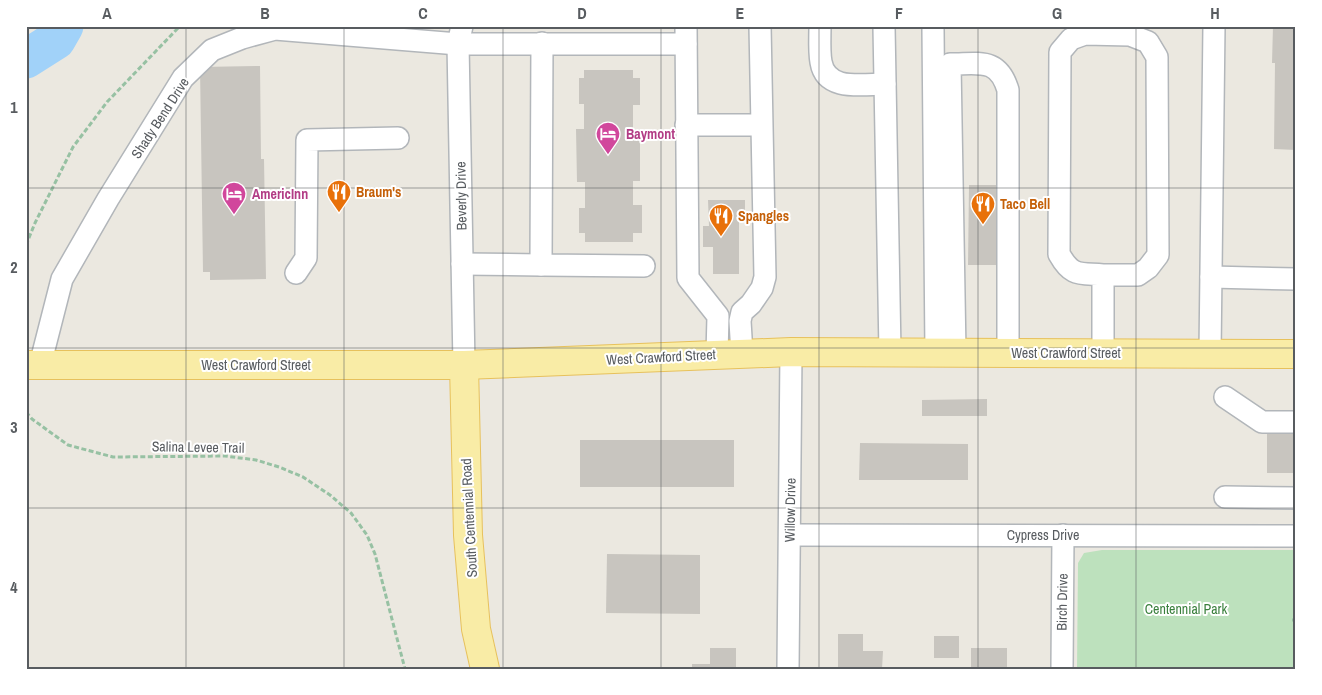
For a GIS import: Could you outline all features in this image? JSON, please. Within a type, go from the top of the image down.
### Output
[{"type":"main road","name":"West Crawford Street","points":[[33,365],[464,365],[791,352],[1296,354]]},
{"type":"main road","name":"South Centennial Road","points":[[464,365],[468,535],[476,629],[485,669]]},
{"type":"street","points":[[730,354],[742,312],[751,304],[762,288],[765,277],[760,26]]},
{"type":"street","points":[[820,26],[821,62],[824,73],[831,80],[842,84],[885,84]]},
{"type":"street","points":[[884,26],[890,352]]},
{"type":"street","points":[[1210,353],[1214,26]]},
{"type":"street","name":"Shady Bend Drive","points":[[33,365],[62,279],[108,199],[183,78],[212,50],[242,38],[275,29],[460,35],[542,43],[686,35]]},
{"type":"street","points":[[933,29],[941,64],[946,352]]},
{"type":"street","points":[[1109,30],[1148,42],[1157,57],[1158,256],[1138,276],[1103,275],[1076,273],[1066,267],[1060,254],[1060,52],[1071,39],[1085,34],[1109,30]]},
{"type":"street","name":"Beverly Drive","points":[[460,35],[464,365]]},
{"type":"street","points":[[686,35],[687,152],[699,174],[696,290],[718,316],[730,354]]},
{"type":"street","points":[[541,265],[542,43]]},
{"type":"street","points":[[941,64],[989,64],[1004,76],[1008,90],[1008,353]]},
{"type":"street","points":[[686,125],[761,125]]},
{"type":"street","points":[[296,273],[306,258],[307,140],[398,138]]},
{"type":"street","points":[[462,264],[644,266]]},
{"type":"street","points":[[1103,275],[1103,353]]},
{"type":"street","points":[[1211,276],[1296,278]]},
{"type":"street","name":"Willow Drive","points":[[788,669],[791,352]]},
{"type":"street","points":[[1225,396],[1262,422],[1296,422]]},
{"type":"street","points":[[1225,497],[1296,498]]},
{"type":"street","name":"Cypress Drive","points":[[790,535],[1296,536]]},
{"type":"street","name":"Birch Drive","points":[[1062,669],[1063,535]]},
{"type":"path","points":[[26,245],[34,223],[73,147],[107,102],[180,26]]},
{"type":"path","name":"Salina Levee Trail","points":[[26,412],[32,419],[68,445],[113,457],[225,456],[256,460],[303,477],[330,495],[351,513],[367,535],[371,544],[384,586],[405,669]]},
{"type":"green space","name":"Centennial Park","points":[[1102,550],[1296,550],[1296,669],[1077,669],[1078,563],[1084,553]]},
{"type":"building","points":[[1273,26],[1296,26],[1296,150],[1274,149],[1275,63],[1272,63]]},
{"type":"building","name":"AmericInn","points":[[260,66],[261,159],[264,159],[266,279],[210,280],[210,272],[203,272],[200,67]]},
{"type":"building","name":"Baymont","points":[[584,70],[633,70],[633,78],[640,78],[640,105],[633,105],[633,129],[640,129],[640,181],[633,181],[633,205],[642,205],[642,233],[633,233],[633,242],[585,242],[585,233],[579,233],[579,208],[585,208],[585,182],[577,182],[576,129],[584,129],[584,104],[579,104],[579,78],[584,78]]},
{"type":"building","name":"Taco Bell","points":[[969,185],[998,185],[997,265],[968,265]]},
{"type":"building","name":"Spangles","points":[[708,200],[745,200],[745,220],[739,220],[739,274],[713,274],[713,247],[703,247],[703,226],[709,226]]},
{"type":"building","points":[[987,399],[987,416],[922,416],[922,400]]},
{"type":"building","points":[[1267,429],[1296,429],[1296,473],[1267,473]]},
{"type":"building","points":[[580,440],[734,440],[734,487],[580,487]]},
{"type":"building","points":[[860,443],[968,444],[968,480],[859,480]]},
{"type":"building","points":[[607,554],[700,555],[700,614],[606,613]]},
{"type":"building","points":[[838,634],[863,634],[863,651],[883,651],[882,669],[838,669]]},
{"type":"building","points":[[934,636],[959,636],[959,658],[934,658]]},
{"type":"building","points":[[710,648],[736,648],[736,669],[692,669],[692,664],[710,664]]},
{"type":"building","points":[[971,648],[1007,648],[1007,669],[971,669]]},
{"type":"waterway","points":[[26,59],[56,40],[64,26]]},
{"type":"place","name":"Baymont","points":[[608,155]]},
{"type":"place","name":"Braum's","points":[[339,213]]},
{"type":"place","name":"AmericInn","points":[[234,215]]},
{"type":"place","name":"Taco Bell","points":[[983,225]]},
{"type":"place","name":"Spangles","points":[[721,237]]}]
